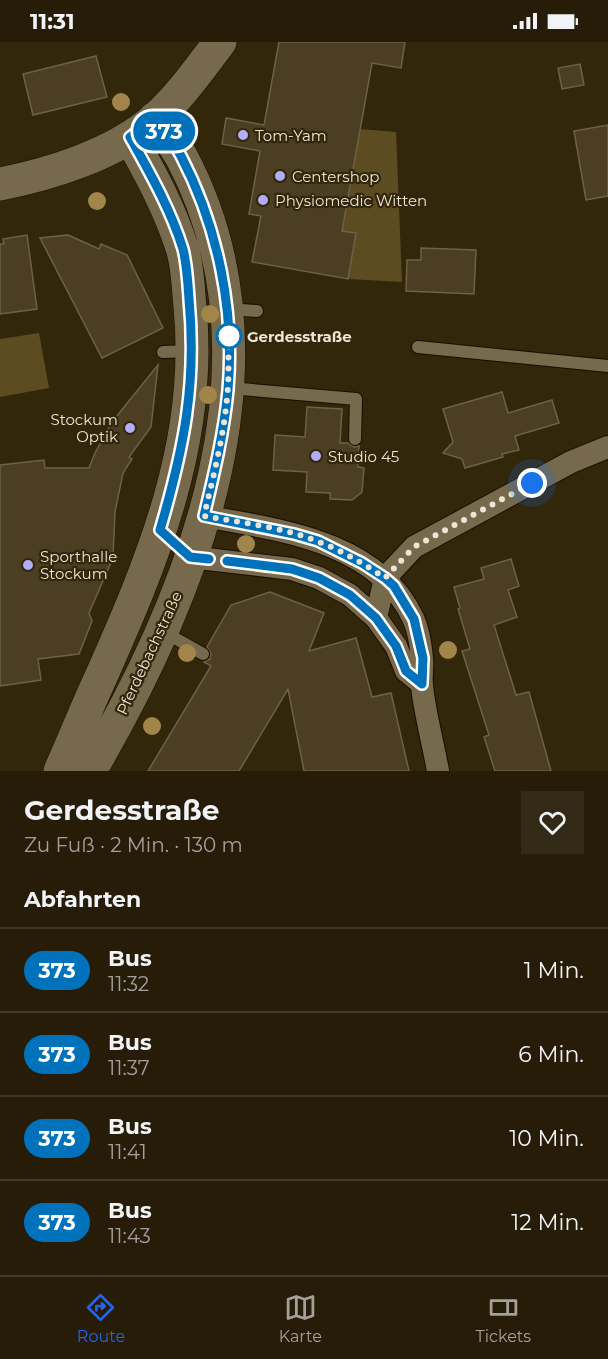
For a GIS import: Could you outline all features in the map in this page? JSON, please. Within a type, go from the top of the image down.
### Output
[{"type":"main road","points":[[0,184],[92,157],[143,128],[220,42]]},
{"type":"main road","points":[[60,771],[140,588],[160,530],[185,432],[189,406],[178,351],[183,250],[169,212],[148,169],[143,128]]},
{"type":"main road","name":"Pferdebachstraße","points":[[90,771],[108,741],[163,632],[204,516],[219,453],[242,310],[220,264],[202,207],[181,156],[143,128]]},
{"type":"main road","points":[[160,530],[204,516]]},
{"type":"main road","points":[[160,530],[190,557]]},
{"type":"street","points":[[376,618],[385,578],[414,547],[571,462],[608,447]]},
{"type":"street","points":[[204,516],[318,541],[362,563],[394,586],[414,619],[423,658],[422,684],[438,771]]},
{"type":"street","points":[[190,557],[292,569],[319,578],[350,595],[376,618],[396,646],[406,671],[422,684]]},
{"type":"lane","points":[[418,347],[608,366]]},
{"type":"lane","points":[[228,388],[356,399],[355,439]]},
{"type":"lane","points":[[163,632],[203,654]]},
{"type":"shaded area","points":[[360,129],[396,132],[402,282],[348,279],[356,234],[342,231]]},
{"type":"shaded area","points":[[39,333],[49,388],[0,397],[0,339]]},
{"type":"building","points":[[279,42],[405,42],[401,68],[372,63],[342,231],[356,233],[348,279],[252,262],[261,216],[249,214],[260,151],[222,144],[226,118],[264,125]]},
{"type":"building","points":[[96,56],[107,97],[33,115],[23,74]]},
{"type":"building","points":[[580,64],[584,85],[562,89],[558,68]]},
{"type":"building","points":[[608,125],[608,196],[586,200],[574,131]]},
{"type":"building","points":[[27,235],[37,309],[0,314],[0,244],[4,244],[3,239]]},
{"type":"building","points":[[68,235],[99,249],[101,244],[127,255],[163,328],[102,358],[40,238]]},
{"type":"building","points":[[421,248],[476,250],[474,294],[406,291],[407,260],[421,260]]},
{"type":"building","points":[[158,365],[151,427],[129,457],[132,459],[123,473],[115,512],[113,558],[89,613],[92,621],[79,654],[38,659],[41,680],[0,686],[0,465],[44,460],[45,468],[89,468],[112,422]]},
{"type":"building","points":[[502,392],[508,413],[552,400],[559,423],[515,436],[519,450],[465,468],[462,459],[443,453],[453,442],[443,409]]},
{"type":"building","name":"Studio 45","points":[[307,407],[342,409],[340,443],[359,446],[358,467],[364,468],[362,492],[352,500],[330,499],[330,493],[306,492],[307,472],[273,470],[275,435],[305,437]]},
{"type":"building","points":[[511,559],[519,586],[508,590],[517,617],[494,625],[516,695],[529,692],[551,771],[495,771],[484,737],[489,735],[462,651],[470,649],[454,587],[484,579],[481,568]]},
{"type":"building","points":[[270,592],[324,613],[309,651],[356,638],[372,697],[391,693],[409,771],[304,771],[288,689],[239,771],[148,771],[211,666],[204,662],[210,659],[211,654],[207,647],[231,605]]},
{"type":"bus line","name":"373","points":[[209,559],[190,557],[160,530],[172,491],[185,432],[193,351],[183,250],[169,212],[130,137],[155,118],[181,156],[204,211],[220,264],[227,309],[228,388],[219,453],[204,516],[318,541],[362,563],[385,578],[394,586],[414,619],[423,658],[422,684],[406,671],[396,646],[376,618],[350,595],[319,578],[292,569],[227,561]]},
{"type":"place","name":"Tom-Yam","points":[[243,135]]},
{"type":"place","name":"Centershop","points":[[280,176]]},
{"type":"place","name":"Physiomedic Witten","points":[[263,200]]},
{"type":"place","name":"Gerdesstraße","points":[[229,336]]},
{"type":"place","name":"Stockum Optik","points":[[130,428]]},
{"type":"place","name":"Studio 45","points":[[316,456]]},
{"type":"place","name":"Sporthalle Stockum","points":[[28,565]]},
{"type":"route","points":[[229,336],[225,414],[219,453],[204,516],[318,541],[362,563],[385,578],[414,547],[532,483]]}]
